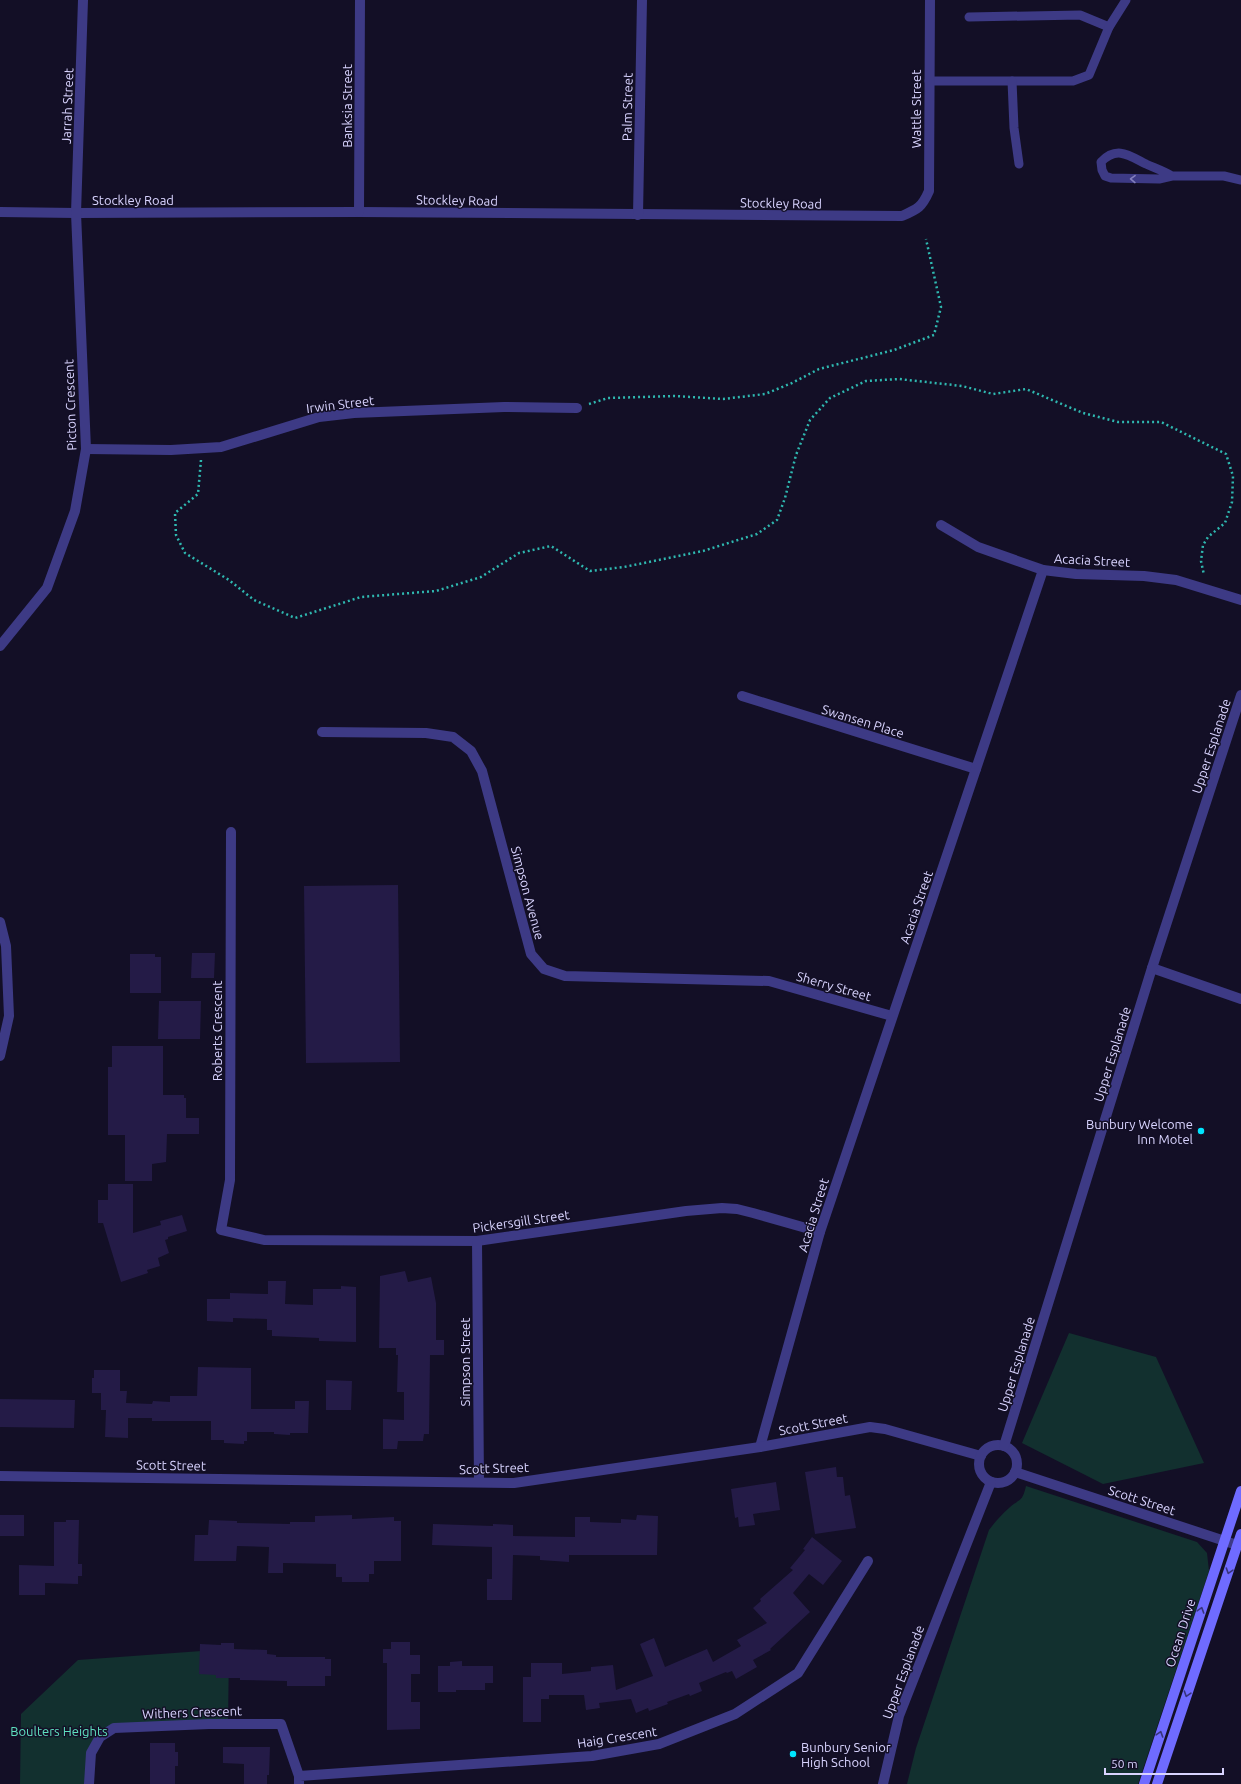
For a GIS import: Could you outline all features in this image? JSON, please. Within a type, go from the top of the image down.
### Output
[{"type":"main road","name":"Ocean Drive","points":[[1144,1784],[1241,1491]]},
{"type":"main road","name":"Ocean Drive","points":[[1157,1784],[1241,1534]]},
{"type":"street","name":"Jarrah Street","points":[[76,214],[83,0]]},
{"type":"street","name":"Banksia Street","points":[[360,0],[360,212]]},
{"type":"street","name":"Palm Street","points":[[638,214],[642,0]]},
{"type":"street","name":"Wattle Street","points":[[913,211],[924,204],[929,191],[930,0]]},
{"type":"street","name":"Stockley Road","points":[[0,212],[76,214],[360,212],[885,217],[902,216],[913,211]]},
{"type":"street","name":"Picton Crescent","points":[[0,646],[47,588],[75,511],[86,449],[76,214]]},
{"type":"street","name":"Irwin Street","points":[[86,449],[171,450],[221,447],[319,417],[354,413],[504,407],[577,408]]},
{"type":"street","points":[[941,525],[978,547],[1043,570]]},
{"type":"street","name":"Acacia Street","points":[[760,1447],[820,1232],[1043,570],[1076,574],[1144,576],[1176,580],[1241,600]]},
{"type":"street","name":"Upper Esplanade","points":[[1004,1446],[1152,968],[1241,695]]},
{"type":"street","name":"Swansen Place","points":[[742,696],[976,769]]},
{"type":"street","name":"Simpson Avenue","points":[[322,732],[426,733],[453,737],[472,751],[482,771],[531,954],[544,969],[565,976],[769,981]]},
{"type":"street","name":"Roberts Crescent","points":[[221,1230],[230,1180],[231,832]]},
{"type":"street","points":[[0,922],[6,946],[9,1016],[0,1056]]},
{"type":"street","points":[[1152,968],[1241,999]]},
{"type":"street","name":"Sherry Street","points":[[769,981],[892,1016]]},
{"type":"street","name":"Pickersgill Street","points":[[221,1230],[264,1240],[477,1241],[710,1208],[737,1209],[820,1232]]},
{"type":"street","name":"Simpson Street","points":[[477,1241],[479,1482]]},
{"type":"street","name":"Scott Street","points":[[0,1476],[514,1483],[760,1447],[870,1427],[885,1429],[981,1456]]},
{"type":"street","points":[[998,1445],[1004,1446],[1014,1453],[1017,1466],[1015,1472],[1008,1480],[997,1483],[991,1482],[982,1474],[980,1468],[981,1456],[988,1448],[998,1445]]},
{"type":"street","name":"Scott Street","points":[[1015,1472],[1237,1545]]},
{"type":"street","name":"Upper Esplanade","points":[[883,1784],[899,1716],[991,1482]]},
{"type":"street","name":"Haig Crescent","points":[[299,1780],[592,1756],[659,1744],[735,1714],[798,1673],[868,1561]]},
{"type":"street","name":"Withers Crescent","points":[[89,1784],[91,1753],[100,1737],[114,1728],[209,1724],[281,1724],[299,1780]]},
{"type":"lane","points":[[929,81],[1073,81],[1089,75],[1109,27],[1126,0]]},
{"type":"lane","points":[[969,17],[1080,15],[1109,27]]},
{"type":"lane","points":[[1012,81],[1014,128],[1019,164]]},
{"type":"lane","points":[[1172,176],[1133,157],[1120,153],[1107,156],[1101,162],[1102,170],[1105,176],[1112,178],[1159,179],[1172,176],[1224,176],[1241,180]]},
{"type":"path","points":[[577,408],[608,398],[675,396],[723,399],[765,394],[792,383],[819,369],[894,350],[934,335],[941,307],[926,239]]},
{"type":"path","points":[[203,448],[198,494],[175,513],[176,535],[185,553],[229,580],[254,600],[295,618],[361,597],[436,591],[481,577],[519,553],[551,546],[590,571],[624,567],[703,551],[757,534],[777,520],[785,498],[796,455],[810,420],[830,398],[866,381],[899,379],[962,386],[992,394],[1026,389],[1083,413],[1118,422],[1161,422],[1226,454],[1233,476],[1232,502],[1225,523],[1208,537],[1203,545],[1201,561],[1207,590]]},
{"type":"green space","points":[[1069,1333],[1156,1357],[1204,1463],[1103,1484],[1022,1443]]},
{"type":"green space","points":[[1026,1486],[1197,1542],[1207,1553],[1209,1571],[1138,1784],[907,1784],[916,1748],[989,1530],[1004,1513],[1022,1498]]},
{"type":"green space","name":"Boulters Heights","points":[[229,1649],[228,1724],[114,1728],[91,1753],[89,1784],[20,1784],[21,1714],[78,1660]]},
{"type":"building","points":[[398,885],[400,1062],[306,1063],[304,886]]},
{"type":"building","points":[[192,953],[215,953],[214,978],[191,978]]},
{"type":"building","points":[[130,954],[155,954],[155,957],[161,957],[161,993],[130,993]]},
{"type":"building","points":[[159,1001],[201,1001],[200,1039],[158,1039]]},
{"type":"building","points":[[112,1046],[163,1046],[163,1095],[184,1095],[184,1098],[186,1098],[186,1118],[199,1118],[199,1134],[167,1134],[166,1162],[152,1164],[152,1181],[125,1181],[125,1135],[108,1135],[108,1067],[112,1067]]},
{"type":"building","points":[[108,1184],[133,1184],[133,1233],[161,1225],[160,1221],[182,1215],[187,1231],[168,1237],[168,1239],[165,1240],[169,1253],[158,1258],[160,1266],[147,1270],[148,1273],[121,1282],[103,1223],[98,1223],[98,1200],[108,1200]]},
{"type":"building","points":[[405,1271],[408,1282],[431,1277],[436,1303],[436,1340],[444,1340],[444,1355],[430,1355],[429,1434],[424,1434],[423,1441],[398,1441],[397,1449],[383,1449],[383,1419],[404,1420],[404,1392],[397,1392],[398,1355],[396,1355],[396,1348],[379,1348],[380,1276]]},
{"type":"building","points":[[268,1281],[286,1281],[285,1304],[313,1305],[313,1289],[341,1289],[341,1286],[356,1287],[356,1342],[319,1341],[319,1338],[272,1336],[272,1330],[267,1330],[267,1319],[233,1318],[233,1322],[207,1321],[207,1299],[230,1299],[230,1293],[268,1294]]},
{"type":"building","points":[[198,1367],[251,1368],[251,1409],[295,1409],[295,1401],[309,1401],[308,1433],[290,1433],[290,1435],[274,1434],[274,1432],[247,1432],[247,1441],[244,1441],[244,1444],[224,1443],[224,1440],[211,1440],[211,1421],[152,1421],[152,1418],[128,1418],[128,1438],[105,1437],[106,1410],[101,1410],[101,1393],[92,1393],[92,1378],[94,1378],[94,1370],[120,1370],[120,1391],[127,1391],[126,1403],[152,1404],[153,1401],[170,1402],[170,1396],[197,1396]]},
{"type":"building","points":[[326,1380],[352,1381],[351,1410],[326,1410]]},
{"type":"building","points":[[0,1399],[75,1400],[74,1428],[0,1427]]},
{"type":"building","points":[[836,1467],[837,1477],[843,1477],[845,1496],[850,1495],[856,1528],[815,1534],[805,1472]]},
{"type":"building","points":[[776,1482],[780,1510],[753,1514],[755,1525],[739,1527],[738,1517],[735,1518],[731,1489]]},
{"type":"building","points":[[0,1515],[24,1515],[24,1536],[0,1536]]},
{"type":"building","points":[[352,1515],[352,1519],[394,1517],[394,1521],[401,1521],[401,1561],[374,1561],[374,1574],[369,1574],[369,1582],[342,1582],[342,1577],[336,1577],[336,1564],[283,1563],[283,1573],[268,1573],[269,1547],[237,1546],[236,1561],[194,1561],[195,1535],[208,1535],[209,1520],[237,1521],[237,1523],[290,1524],[290,1522],[315,1522],[315,1516]]},
{"type":"building","points":[[637,1515],[658,1516],[657,1555],[569,1555],[569,1562],[540,1560],[540,1556],[513,1555],[512,1600],[487,1600],[487,1579],[492,1579],[492,1547],[432,1545],[433,1524],[493,1526],[493,1524],[513,1525],[513,1536],[575,1537],[575,1517],[590,1517],[590,1522],[621,1523],[621,1519],[636,1520]]},
{"type":"building","points":[[66,1520],[79,1520],[78,1564],[82,1564],[82,1576],[78,1576],[78,1584],[45,1583],[45,1595],[19,1595],[19,1565],[54,1566],[54,1522],[66,1522]]},
{"type":"building","points":[[812,1537],[842,1561],[823,1585],[809,1574],[793,1593],[810,1612],[770,1649],[771,1650],[753,1660],[757,1667],[736,1679],[732,1671],[726,1672],[699,1683],[702,1691],[667,1702],[668,1704],[649,1711],[648,1708],[636,1713],[631,1699],[599,1703],[600,1708],[586,1710],[584,1695],[549,1695],[549,1699],[541,1699],[541,1722],[523,1722],[523,1677],[531,1677],[531,1663],[562,1663],[562,1674],[591,1671],[591,1667],[613,1665],[616,1690],[653,1676],[640,1644],[654,1638],[665,1667],[707,1649],[713,1662],[741,1646],[737,1640],[767,1623],[753,1608],[761,1601],[760,1599],[793,1570],[790,1568],[805,1550],[803,1549]]},
{"type":"building","points":[[391,1642],[410,1642],[410,1655],[420,1655],[420,1674],[411,1674],[411,1702],[420,1702],[420,1729],[387,1730],[387,1663],[383,1663],[383,1649],[391,1649]]},
{"type":"building","points":[[221,1643],[234,1643],[234,1649],[267,1650],[267,1654],[276,1655],[276,1657],[325,1657],[325,1659],[331,1659],[331,1676],[325,1676],[325,1686],[287,1686],[287,1681],[240,1680],[240,1678],[216,1678],[216,1675],[199,1674],[200,1644],[221,1645]]},
{"type":"building","points":[[462,1661],[462,1666],[493,1666],[493,1683],[485,1683],[485,1690],[456,1690],[456,1692],[438,1692],[438,1666],[450,1666],[450,1662]]},
{"type":"building","points":[[150,1743],[175,1743],[175,1752],[178,1752],[178,1766],[175,1766],[175,1784],[150,1784]]},
{"type":"building","points":[[223,1747],[270,1747],[269,1775],[267,1775],[267,1784],[244,1784],[244,1764],[223,1763]]},
{"type":"place","name":"Bunbury Welcome Inn Motel","points":[[1201,1131]]},
{"type":"place","name":"Bunbury Senior High School","points":[[793,1754]]}]
